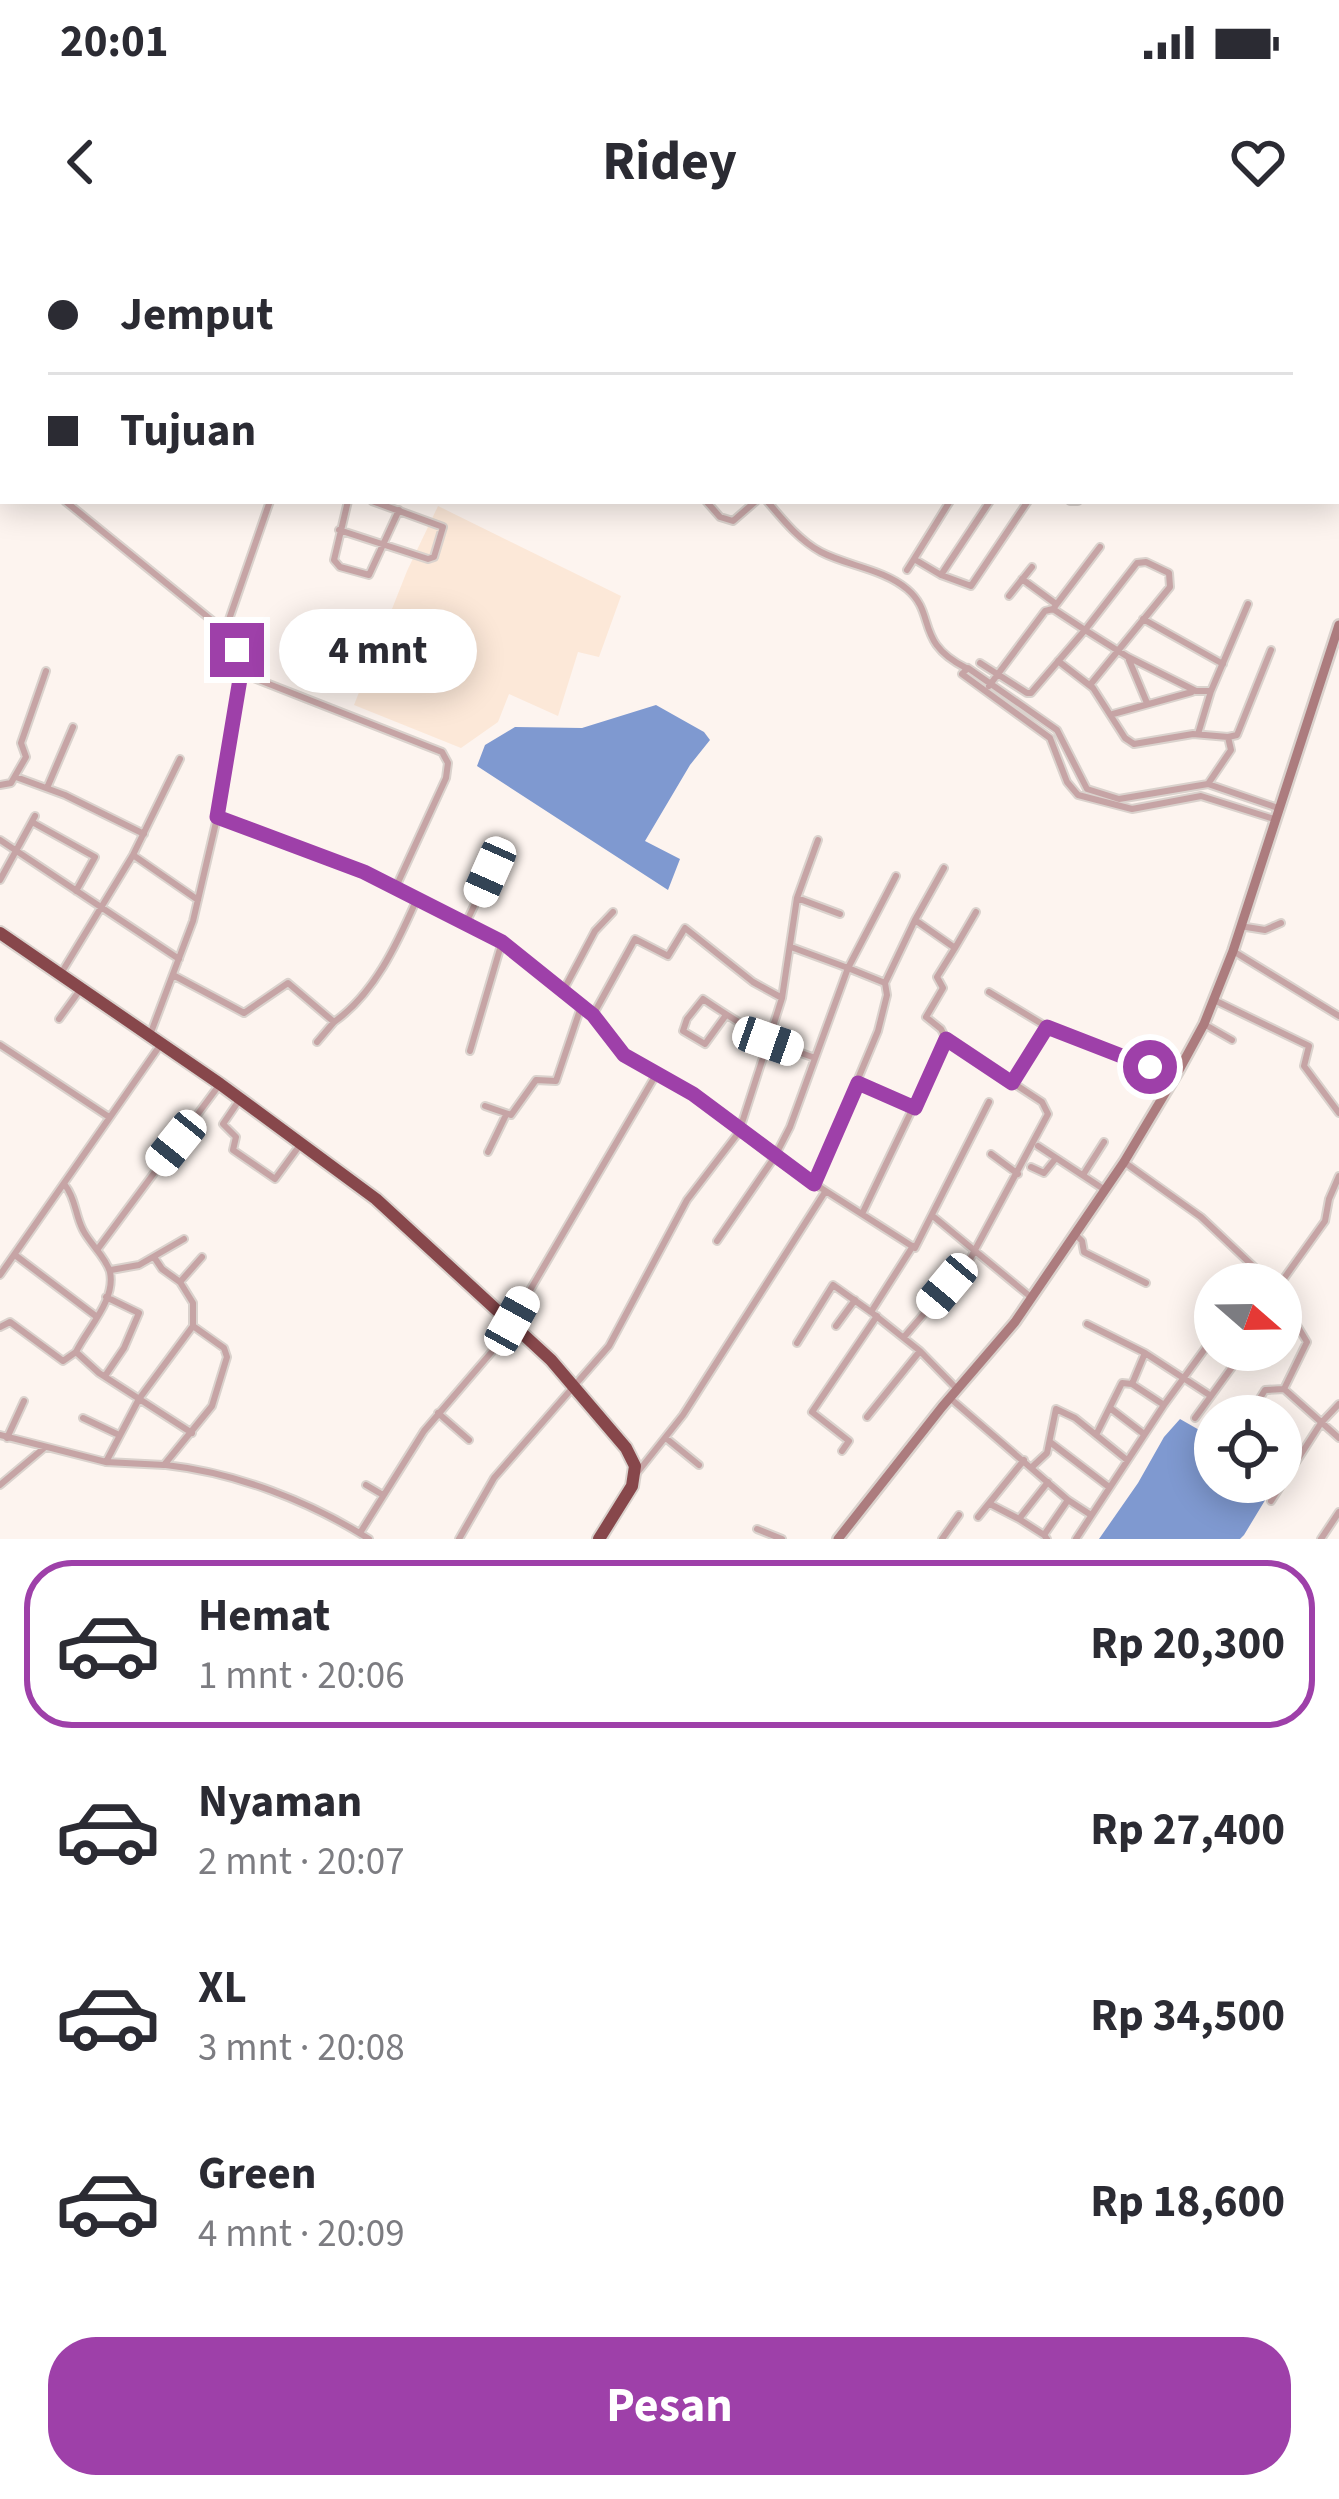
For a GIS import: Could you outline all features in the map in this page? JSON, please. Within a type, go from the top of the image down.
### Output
[{"type":"highway","points":[[0,933],[376,1198],[513,1323],[626,1448],[636,1474],[599,1539]]},
{"type":"main road","points":[[838,1539],[1032,1298],[1124,1162],[1204,1024],[1233,951],[1339,625]]},
{"type":"street","points":[[0,1275],[65,1185],[156,1040],[217,817],[241,673],[240,657],[225,632],[68,504]]},
{"type":"street","points":[[225,632],[269,504]]},
{"type":"street","points":[[347,504],[335,563],[369,575],[399,510]]},
{"type":"street","points":[[339,530],[428,559],[434,556],[443,527],[381,504]]},
{"type":"street","points":[[709,504],[720,517],[733,521],[753,504]]},
{"type":"street","points":[[770,504],[817,550],[905,587],[919,604],[935,646],[1050,738],[1067,782],[1078,795],[1115,808],[1151,807],[1201,796],[1276,814]]},
{"type":"street","points":[[907,570],[948,504]]},
{"type":"street","points":[[941,575],[988,504]]},
{"type":"street","points":[[914,559],[971,586],[1026,504]]},
{"type":"street","points":[[987,689],[1100,547]]},
{"type":"street","points":[[980,663],[1031,693],[1141,561],[1166,570],[1172,582],[1090,685]]},
{"type":"street","points":[[1009,596],[1032,567]]},
{"type":"street","points":[[1022,579],[1085,630],[1196,692]]},
{"type":"street","points":[[1198,734],[1248,604]]},
{"type":"street","points":[[1143,619],[1223,664]]},
{"type":"street","points":[[1058,662],[1090,685],[1125,738],[1134,744],[1198,734],[1237,735],[1271,650]]},
{"type":"street","points":[[1128,656],[1148,703]]},
{"type":"street","points":[[0,785],[16,777],[27,752],[21,743],[46,671]]},
{"type":"street","points":[[241,673],[442,752],[448,763],[446,778],[395,889]]},
{"type":"street","points":[[987,689],[1057,730],[1087,789],[1120,799],[1208,784],[1276,814]]},
{"type":"street","points":[[1112,714],[1211,691]]},
{"type":"street","points":[[46,788],[73,727]]},
{"type":"street","points":[[1208,784],[1231,750],[1228,737]]},
{"type":"street","points":[[60,976],[133,855],[180,759]]},
{"type":"street","points":[[16,777],[144,834]]},
{"type":"street","points":[[1078,795],[1087,789]]},
{"type":"street","points":[[1166,792],[1168,804]]},
{"type":"street","points":[[1150,796],[1151,807]]},
{"type":"street","points":[[217,817],[364,872],[502,942],[593,1015],[624,1055],[712,1108],[774,1158],[913,1246]]},
{"type":"street","points":[[0,880],[33,819],[95,857],[75,892]]},
{"type":"street","points":[[0,840],[178,959]]},
{"type":"street","points":[[459,1539],[494,1478],[609,1346],[700,1178],[739,1132],[782,998],[796,898],[818,840]]},
{"type":"street","points":[[133,855],[198,899]]},
{"type":"street","points":[[814,1184],[886,1005],[885,983],[944,868]]},
{"type":"street","points":[[466,923],[490,872]]},
{"type":"street","points":[[717,1241],[774,1158],[848,968],[896,876]]},
{"type":"street","points":[[796,898],[840,914]]},
{"type":"street","points":[[317,1042],[371,984],[417,900]]},
{"type":"street","points":[[562,993],[595,931],[613,912]]},
{"type":"street","points":[[904,1337],[976,1248],[1048,1114],[1042,1102],[946,1039],[926,1017],[943,988],[937,976],[976,912]]},
{"type":"street","points":[[915,920],[955,948]]},
{"type":"street","points":[[1240,926],[1265,930],[1281,923]]},
{"type":"street","points":[[593,1015],[633,940],[668,956],[685,928],[753,982],[782,998]]},
{"type":"street","points":[[470,1051],[502,942]]},
{"type":"street","points":[[791,947],[885,983]]},
{"type":"street","points":[[1233,951],[1339,1016]]},
{"type":"street","points":[[173,975],[244,1013],[288,983],[334,1022]]},
{"type":"street","points":[[59,1019],[80,989]]},
{"type":"street","points":[[989,992],[1047,1027],[1123,1055],[1173,1080]]},
{"type":"street","points":[[726,1016],[705,1044],[683,1031],[700,1000],[769,1040],[815,1058]]},
{"type":"street","points":[[1214,1000],[1309,1046],[1304,1066],[1339,1113]]},
{"type":"street","points":[[485,1106],[506,1115],[513,1113],[536,1080],[557,1079],[581,1006]]},
{"type":"street","points":[[1204,1024],[1232,1040]]},
{"type":"street","points":[[1012,1083],[1047,1027]]},
{"type":"street","points":[[861,1215],[946,1039]]},
{"type":"street","points":[[0,1045],[109,1117]]},
{"type":"street","points":[[24,1401],[4,1437],[106,1462],[164,1465],[266,1489],[327,1514],[364,1537],[382,1495],[438,1413],[513,1323],[657,1073]]},
{"type":"street","points":[[858,1083],[915,1108]]},
{"type":"street","points":[[97,1251],[220,1084]]},
{"type":"street","points":[[240,1099],[223,1124],[236,1137],[233,1150],[275,1179],[302,1143]]},
{"type":"street","points":[[842,1450],[849,1441],[812,1412],[934,1217],[989,1102]]},
{"type":"street","points":[[488,1152],[506,1115]]},
{"type":"street","points":[[1083,1175],[1104,1142]]},
{"type":"street","points":[[1038,1146],[1105,1190]]},
{"type":"street","points":[[991,1154],[1018,1174]]},
{"type":"street","points":[[1031,1167],[1044,1173],[1056,1158]]},
{"type":"street","points":[[1124,1162],[1201,1216],[1253,1263]]},
{"type":"street","points":[[1292,1263],[1325,1221],[1339,1176]]},
{"type":"street","points":[[0,1327],[10,1322],[63,1361],[76,1352],[97,1317],[110,1270],[83,1230],[74,1197],[65,1185]]},
{"type":"street","points":[[636,1474],[667,1438],[825,1192]]},
{"type":"street","points":[[934,1217],[1032,1298]]},
{"type":"street","points":[[1075,1234],[1084,1252],[1146,1283]]},
{"type":"street","points":[[110,1270],[140,1265],[184,1239]]},
{"type":"street","points":[[15,1256],[97,1317]]},
{"type":"street","points":[[106,1462],[139,1399],[193,1326],[194,1303],[154,1257]]},
{"type":"street","points":[[180,1282],[202,1257]]},
{"type":"street","points":[[797,1343],[833,1285],[920,1351],[954,1393],[1068,1500],[1091,1515]]},
{"type":"street","points":[[105,1376],[139,1313],[106,1297]]},
{"type":"street","points":[[836,1326],[855,1300]]},
{"type":"street","points":[[1087,1324],[1145,1353],[1210,1395]]},
{"type":"street","points":[[164,1465],[212,1406],[226,1358],[224,1348],[193,1326]]},
{"type":"street","points":[[867,1417],[920,1351]]},
{"type":"street","points":[[76,1352],[192,1432]]},
{"type":"street","points":[[1132,1384],[1145,1353]]},
{"type":"street","points":[[1076,1539],[1194,1364]]},
{"type":"street","points":[[1284,1389],[1292,1371]]},
{"type":"street","points":[[1096,1435],[1122,1383],[1132,1384],[1165,1405]]},
{"type":"street","points":[[1262,1395],[1265,1390],[1284,1389],[1339,1438]]},
{"type":"street","points":[[1302,1453],[1339,1404]]},
{"type":"street","points":[[1110,1408],[1144,1433]]},
{"type":"street","points":[[1033,1468],[1046,1456],[1056,1409],[1127,1460]]},
{"type":"street","points":[[438,1413],[469,1440]]},
{"type":"street","points":[[83,1418],[119,1435]]},
{"type":"street","points":[[667,1438],[699,1465]]},
{"type":"street","points":[[1049,1441],[1109,1487]]},
{"type":"street","points":[[0,1485],[44,1448]]},
{"type":"street","points":[[978,1517],[1024,1460]]},
{"type":"street","points":[[1018,1519],[1048,1482]]},
{"type":"street","points":[[366,1485],[382,1495]]},
{"type":"street","points":[[990,1504],[1046,1537],[1068,1500]]},
{"type":"street","points":[[1321,1539],[1339,1512]]},
{"type":"street","points":[[942,1539],[959,1515]]},
{"type":"street","points":[[757,1529],[782,1539]]},
{"type":"shaded area","points":[[438,506],[621,596],[599,657],[578,652],[558,716],[509,694],[498,722],[461,748],[354,705]]},
{"type":"water","points":[[656,705],[710,740],[645,841],[680,859],[668,890],[477,766],[485,745],[515,727],[582,728]]},
{"type":"water","points":[[1180,1419],[1194,1427],[1194,1503],[1263,1503],[1240,1539],[1099,1539]]},
{"type":"route","points":[[237,650],[241,673],[217,817],[364,872],[502,942],[593,1015],[624,1055],[693,1094],[814,1184],[858,1083],[915,1108],[946,1039],[1012,1083],[1047,1027],[1150,1067]]}]
